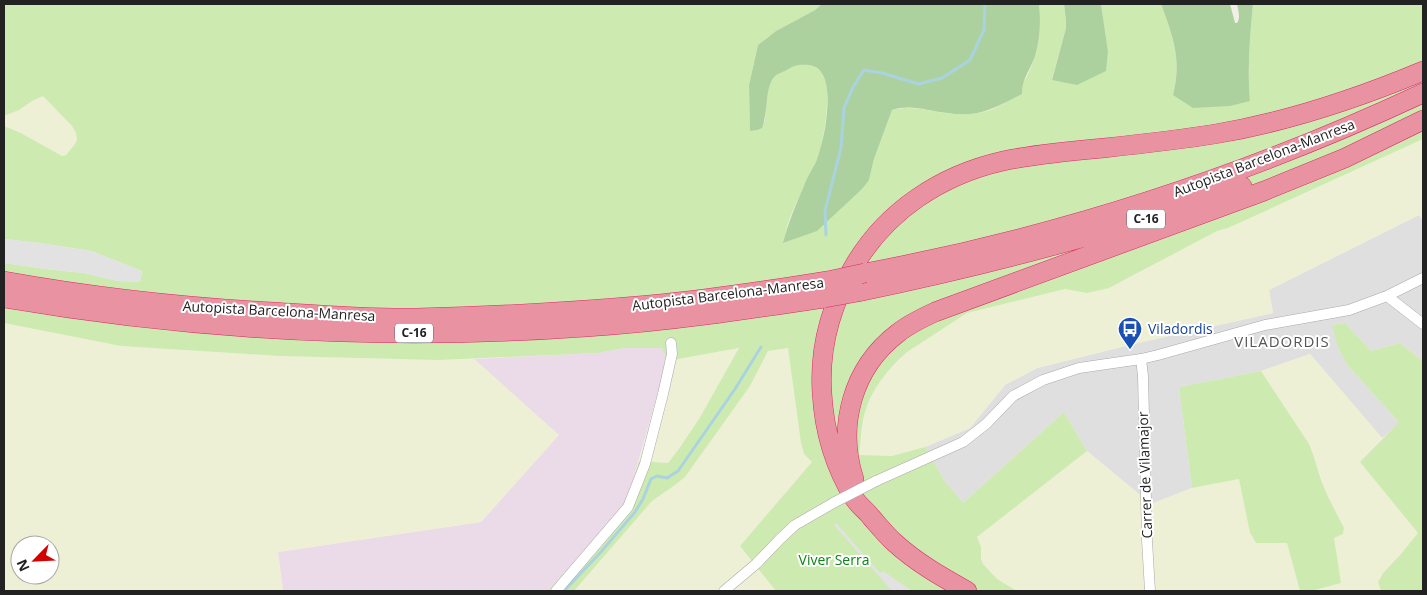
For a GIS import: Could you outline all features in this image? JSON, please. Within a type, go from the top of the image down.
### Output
[{"type":"highway","points":[[967,591],[918,562],[896,544],[870,515],[862,509],[854,498],[834,454],[827,432],[822,392],[822,366],[830,320],[842,286],[857,260],[877,234],[907,205],[934,188],[952,178],[1002,161],[1048,153],[1190,138],[1252,127],[1326,107],[1423,71]]},
{"type":"highway","name":"Autopista Barcelona-Manresa","points":[[4,281],[117,298],[209,308],[306,315],[414,318],[583,311],[744,294],[832,280],[961,254],[1101,216],[1234,172],[1321,138],[1423,93]]},
{"type":"highway","name":"Autopista Barcelona-Manresa","points":[[4,298],[115,315],[211,325],[308,331],[417,333],[586,327],[745,310],[858,292],[965,269],[1061,245],[1249,184],[1327,154],[1423,111]]},
{"type":"highway","points":[[870,515],[850,466],[847,449],[848,418],[854,393],[869,364],[886,343],[898,333],[935,312],[1264,191],[1344,158],[1423,120]]},
{"type":"street","points":[[724,591],[756,564],[794,525],[876,481],[963,442],[986,424],[1013,396],[1042,380],[1079,368],[1141,360],[1265,325],[1349,310],[1387,296],[1423,278]]},
{"type":"street","points":[[1387,296],[1423,324]]},
{"type":"street","points":[[556,591],[628,507],[645,464],[663,394],[672,354],[670,343]]},
{"type":"street","name":"Carrer de Vilamajor","points":[[1141,360],[1150,591]]},
{"type":"shaded area","points":[[1419,215],[1423,221],[1423,361],[1400,343],[1371,351],[1345,323],[1332,325],[1348,366],[1400,423],[1382,438],[1310,354],[1261,371],[1179,387],[1192,488],[1151,504],[1087,451],[1064,412],[963,503],[944,480],[925,447],[970,428],[1005,385],[1037,368],[1273,313],[1269,290]]},
{"type":"shaded area","points":[[4,239],[91,251],[142,271],[140,282],[118,281],[84,273],[4,263]]},
{"type":"shaded area","points":[[624,348],[662,348],[667,361],[626,504],[548,591],[283,591],[278,552],[481,522],[558,435],[474,359],[598,353]]},
{"type":"shaded area","points":[[836,523],[880,573],[883,571],[912,591],[892,591],[834,525]]},
{"type":"green space","name":"Viver Serra","points":[[4,4],[822,4],[815,10],[776,31],[758,45],[749,85],[750,130],[765,121],[770,84],[777,75],[802,64],[814,66],[823,75],[826,82],[827,108],[821,145],[816,162],[793,211],[784,243],[869,180],[874,159],[892,110],[917,108],[956,114],[970,114],[989,110],[1007,101],[1024,82],[1035,57],[1038,43],[1039,4],[1064,4],[1066,28],[1052,79],[1108,51],[1101,4],[1161,4],[1175,48],[1177,70],[1173,95],[1250,101],[1249,65],[1253,4],[1423,4],[1423,139],[1228,228],[1217,231],[1109,288],[1087,293],[1065,289],[967,313],[907,352],[893,365],[876,387],[868,403],[863,423],[859,455],[892,456],[925,447],[944,480],[963,503],[1064,412],[1087,451],[977,537],[981,547],[983,564],[997,579],[1017,591],[776,591],[740,546],[812,462],[804,454],[801,443],[788,348],[768,351],[750,386],[685,477],[652,501],[574,591],[548,591],[626,504],[639,461],[668,463],[699,419],[739,348],[667,361],[662,348],[624,348],[598,353],[439,360],[280,356],[121,346],[4,323],[4,263],[84,273],[118,281],[140,282],[142,271],[91,251],[4,239],[4,126],[21,133],[62,156],[66,155],[77,140],[72,126],[43,96],[19,110],[4,116]]},
{"type":"green space","points":[[822,4],[1039,4],[1038,43],[1035,56],[1023,84],[1022,94],[995,107],[986,111],[969,114],[913,108],[892,110],[874,159],[869,180],[862,189],[817,231],[783,243],[792,214],[821,147],[827,114],[827,88],[822,73],[809,65],[795,66],[777,75],[770,85],[762,128],[750,131],[749,85],[758,45],[776,31],[815,10]]},
{"type":"green space","points":[[1064,4],[1101,4],[1108,51],[1106,71],[1077,85],[1052,80],[1066,28]]},
{"type":"green space","points":[[1161,4],[1230,4],[1235,23],[1237,23],[1239,16],[1237,4],[1253,4],[1249,65],[1250,101],[1230,106],[1193,108],[1173,95],[1177,70],[1175,48]]},
{"type":"green space","points":[[43,95],[72,126],[76,133],[77,140],[75,144],[64,156],[4,126],[4,116],[19,110]]},
{"type":"green space","points":[[1423,139],[1423,221],[1419,215],[1269,290],[1273,313],[1037,368],[1005,385],[970,428],[925,447],[892,456],[859,455],[865,412],[878,383],[907,352],[967,313],[1065,289],[1076,291],[1109,288],[1217,231],[1228,228]]},
{"type":"green space","points":[[4,323],[121,346],[280,356],[439,360],[474,359],[559,435],[481,522],[278,552],[283,591],[4,591]]},
{"type":"green space","points":[[1345,323],[1371,351],[1400,343],[1423,361],[1423,591],[1381,591],[1378,582],[1383,573],[1418,533],[1360,462],[1399,422],[1348,366],[1338,347],[1332,325]]},
{"type":"green space","points":[[739,348],[699,419],[668,463],[639,461],[667,361]]},
{"type":"green space","points":[[788,348],[801,443],[804,454],[812,462],[740,546],[776,591],[574,591],[652,501],[685,477],[750,386],[768,351]]},
{"type":"green space","points":[[1310,354],[1382,438],[1360,462],[1418,533],[1379,577],[1381,591],[1311,591],[1328,587],[1335,547],[1333,538],[1343,534],[1344,528],[1330,502],[1317,467],[1261,371]]},
{"type":"green space","points":[[1261,371],[1309,444],[1330,502],[1344,528],[1343,534],[1334,538],[1341,583],[1311,591],[1300,591],[1287,543],[1256,543],[1250,533],[1239,479],[1192,488],[1179,387]]},
{"type":"green space","points":[[1087,451],[1151,504],[1192,488],[1239,479],[1252,539],[1256,543],[1287,543],[1300,591],[1017,591],[997,579],[983,564],[981,547],[977,537]]},
{"type":"waterway","points":[[826,235],[825,211],[841,148],[844,108],[853,87],[864,70],[882,73],[919,84],[942,78],[970,60],[984,30],[985,4]]},
{"type":"waterway","points":[[564,591],[635,512],[643,499],[651,479],[657,476],[667,478],[678,471],[735,389],[761,347]]},
{"type":"place","name":"Viladordis","points":[[1130,350]]},
{"type":"district","name":"VILADORDIS","points":[[1282,342]]}]
